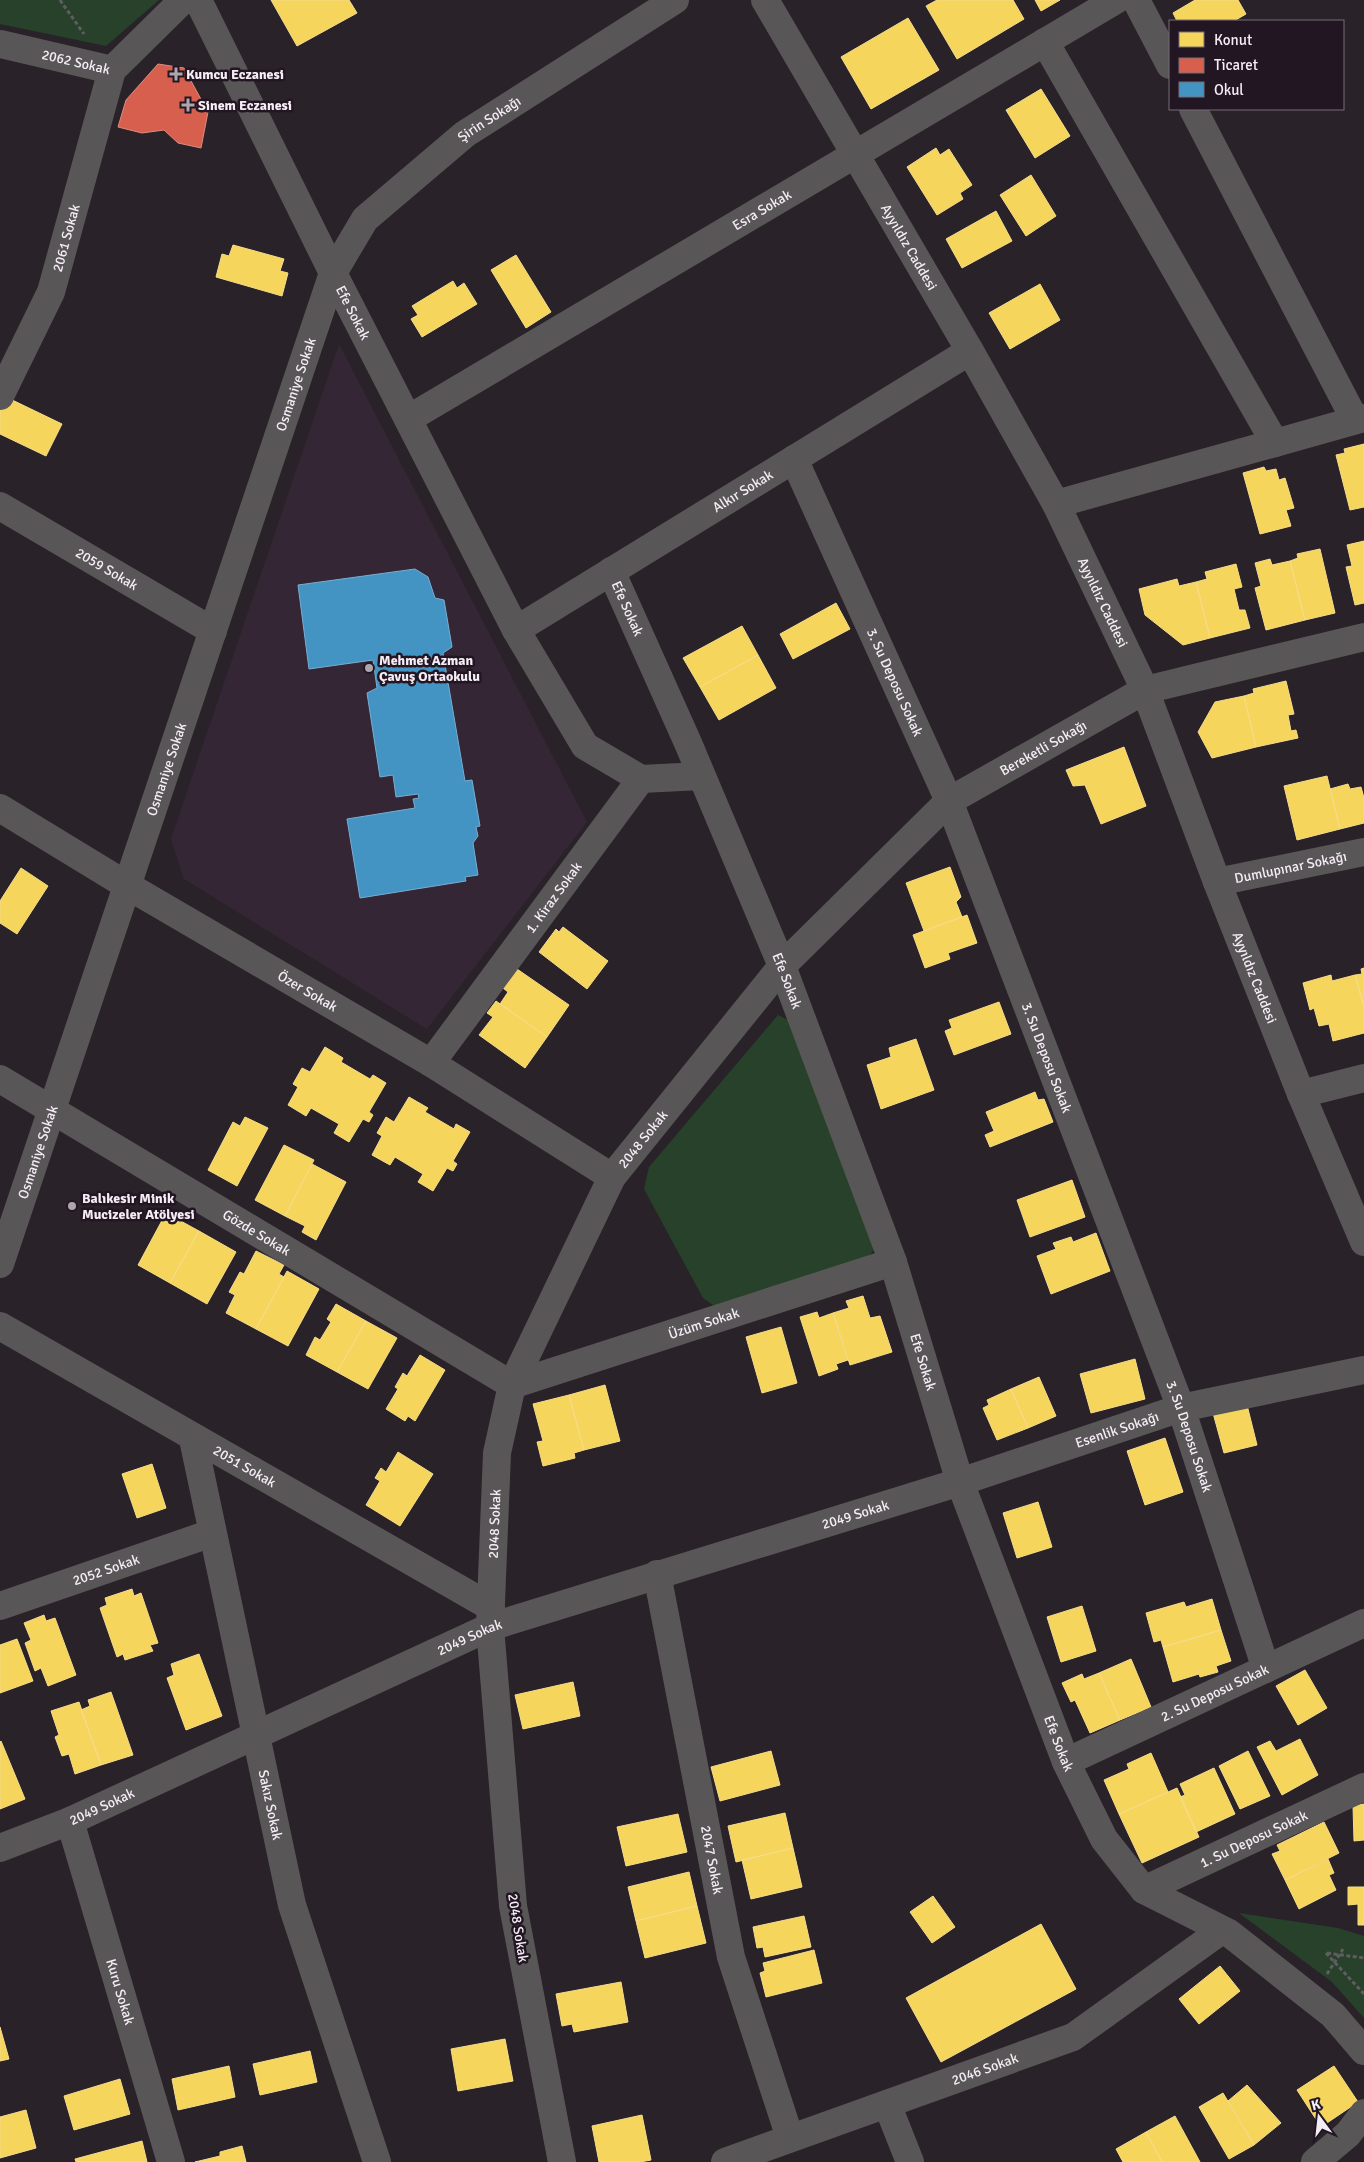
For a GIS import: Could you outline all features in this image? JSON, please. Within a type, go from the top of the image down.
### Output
[{"type":"street","name":"2062 Sokak","points":[[0,44],[112,70],[183,0]]},
{"type":"street","name":"Efe Sokak","points":[[198,0],[334,273],[516,630],[585,746],[642,778]]},
{"type":"street","name":"Şirin Sokağı","points":[[334,273],[365,218],[464,134],[675,0]]},
{"type":"street","name":"Ayyıldız Caddesi","points":[[765,0],[970,351],[1056,504],[1144,690],[1217,882],[1301,1094],[1364,1242]]},
{"type":"street","name":"Esra Sokak","points":[[408,419],[1116,0]]},
{"type":"street","points":[[1136,0],[1169,63]]},
{"type":"street","points":[[1045,42],[1275,443]]},
{"type":"street","name":"2061 Sokak","points":[[0,396],[51,292],[112,70]]},
{"type":"street","points":[[1056,504],[1360,419],[1194,110]]},
{"type":"street","name":"Osmaniye Sokak","points":[[0,1264],[334,273]]},
{"type":"street","name":"Alkır Sokak","points":[[516,630],[970,351]]},
{"type":"street","name":"3. Su Deposu Sokak","points":[[794,460],[949,801],[1181,1408],[1266,1668]]},
{"type":"street","name":"2059 Sokak","points":[[0,506],[213,632]]},
{"type":"street","name":"Efe Sokak","points":[[611,571],[702,776],[782,966],[893,1262],[960,1482],[1066,1762],[1104,1839],[1144,1890],[1222,1930],[1333,2016],[1364,2051]]},
{"type":"street","name":"Bereketli Sokağı","points":[[782,966],[949,801],[1144,690],[1364,637]]},
{"type":"street","points":[[642,778],[702,776]]},
{"type":"street","name":"1. Kiraz Sokak","points":[[431,1063],[642,778]]},
{"type":"street","name":"Özer Sokak","points":[[0,808],[128,886],[431,1063],[612,1177]]},
{"type":"street","name":"Dumlupınar Sokağı","points":[[1217,882],[1364,852]]},
{"type":"street","name":"2048 Sokak","points":[[562,2162],[513,1906],[490,1617],[496,1452],[512,1385],[612,1177],[782,966]]},
{"type":"street","points":[[1301,1094],[1364,1078]]},
{"type":"street","name":"Gözde Sokak","points":[[0,1079],[512,1385]]},
{"type":"street","name":"Üzüm Sokak","points":[[512,1385],[893,1262]]},
{"type":"street","name":"2051 Sokak","points":[[0,1326],[194,1439],[490,1617]]},
{"type":"street","name":"Esenlik Sokağı","points":[[960,1482],[1181,1408],[1364,1370]]},
{"type":"street","name":"Sakız Sokak","points":[[194,1439],[212,1533],[257,1734],[292,1905],[377,2162]]},
{"type":"street","name":"2049 Sokak","points":[[0,1848],[70,1821],[257,1734],[490,1617],[657,1574],[960,1482]]},
{"type":"street","name":"2052 Sokak","points":[[0,1606],[212,1533]]},
{"type":"street","name":"2047 Sokak","points":[[657,1574],[731,1958],[790,2138]]},
{"type":"street","name":"2. Su Deposu Sokak","points":[[1066,1762],[1364,1623]]},
{"type":"street","name":"1. Su Deposu Sokak","points":[[1144,1890],[1364,1787]]},
{"type":"street","name":"Kuru Sokak","points":[[70,1821],[171,2162]]},
{"type":"street","name":"2046 Sokak","points":[[724,2162],[1073,2037],[1222,1930]]},
{"type":"street","points":[[887,2104],[910,2162]]},
{"type":"street","points":[[1314,2162],[1348,2134],[1364,2113]]},
{"type":"path","points":[[60,0],[85,35]]},
{"type":"path","points":[[1325,1977],[1343,1949]]},
{"type":"path","points":[[1364,1958],[1326,1953],[1364,1994]]},
{"type":"shaded area","name":"Mehmet Azman Çavuş Ortaokulu","points":[[339,344],[587,822],[427,1029],[184,879],[171,839]]},
{"type":"green space","points":[[0,0],[159,0],[106,46],[0,24]]},
{"type":"green space","points":[[778,1015],[788,1020],[874,1249],[867,1260],[714,1306],[703,1298],[644,1189],[649,1167]]},
{"type":"green space","points":[[1239,1913],[1338,1928],[1364,1936],[1364,2018],[1332,1982]]},
{"type":"building: Konut","points":[[271,0],[349,0],[357,13],[297,46]]},
{"type":"building: Konut","points":[[937,0],[1013,0],[1024,19],[957,59],[926,6]]},
{"type":"building: Konut","points":[[1035,0],[1060,0],[1041,11]]},
{"type":"building: Konut","points":[[1195,0],[1238,0],[1246,14],[1236,20],[1176,20],[1173,13]]},
{"type":"building: Konut","points":[[908,18],[939,70],[871,109],[841,57]]},
{"type":"building: Konut","points":[[1041,89],[1070,136],[1035,158],[1006,110]]},
{"type":"building: Konut","points":[[936,148],[940,155],[949,149],[972,185],[960,193],[963,199],[937,215],[907,167]]},
{"type":"building: Konut","points":[[1031,175],[1056,216],[1026,236],[1000,195]]},
{"type":"building: Konut","points":[[996,211],[1012,241],[962,268],[946,239]]},
{"type":"building: Konut","points":[[233,245],[284,259],[280,271],[288,273],[282,296],[216,277],[222,254],[229,256]]},
{"type":"building: Konut","points":[[516,255],[551,312],[526,328],[491,270]]},
{"type":"building: Konut","points":[[453,281],[457,288],[464,283],[477,304],[422,337],[411,319],[418,315],[412,306]]},
{"type":"building: Konut","points":[[1040,284],[1060,320],[1010,349],[989,313]]},
{"type":"building: Konut","points":[[6,397],[62,424],[46,456],[0,434],[0,409]]},
{"type":"building: Konut","points":[[1364,444],[1364,507],[1350,510],[1336,455],[1345,453],[1344,449]]},
{"type":"building: Konut","points":[[1264,467],[1266,471],[1276,469],[1279,480],[1285,478],[1294,508],[1286,510],[1291,526],[1260,534],[1243,473]]},
{"type":"building: Konut","points":[[1364,541],[1364,603],[1355,605],[1346,567],[1352,566],[1347,545]]},
{"type":"building: Konut","points":[[1320,549],[1335,613],[1305,620],[1290,561],[1298,558],[1297,554]]},
{"type":"building: Konut","points":[[1270,559],[1272,565],[1290,561],[1305,620],[1266,630],[1255,588],[1261,586],[1255,563]]},
{"type":"building: Konut","points":[[1236,564],[1242,587],[1234,589],[1239,610],[1245,610],[1250,628],[1210,638],[1196,582],[1207,579],[1205,572]]},
{"type":"building: Konut","points":[[1177,579],[1179,586],[1196,582],[1210,638],[1183,645],[1145,615],[1139,589]]},
{"type":"building: Konut","points":[[836,603],[850,629],[793,659],[780,634]]},
{"type":"building: Konut","points":[[742,626],[758,655],[700,687],[683,658]]},
{"type":"building: Konut","points":[[758,655],[776,688],[719,720],[700,687]]},
{"type":"building: Konut","points":[[1286,681],[1294,714],[1288,715],[1291,731],[1296,730],[1298,738],[1256,747],[1244,696],[1254,693],[1253,689]]},
{"type":"building: Konut","points":[[1244,696],[1256,747],[1212,758],[1198,732],[1215,702]]},
{"type":"building: Konut","points":[[1124,747],[1146,806],[1101,824],[1085,785],[1073,786],[1066,770]]},
{"type":"building: Konut","points":[[1327,776],[1340,829],[1297,840],[1284,786]]},
{"type":"building: Konut","points":[[1348,784],[1350,789],[1361,787],[1364,798],[1364,823],[1340,829],[1330,789]]},
{"type":"building: Konut","points":[[950,867],[961,897],[956,902],[962,917],[924,931],[906,883]]},
{"type":"building: Konut","points":[[21,868],[48,886],[17,934],[0,923],[0,901]]},
{"type":"building: Konut","points":[[967,915],[977,943],[948,953],[950,959],[925,968],[913,935]]},
{"type":"building: Konut","points":[[563,927],[608,961],[587,989],[539,952],[556,929],[559,932]]},
{"type":"building: Konut","points":[[1364,968],[1364,1007],[1355,975],[1362,974],[1361,969]]},
{"type":"building: Konut","points":[[517,969],[569,1005],[547,1037],[500,1004],[508,992],[503,988]]},
{"type":"building: Konut","points":[[1331,975],[1332,981],[1355,975],[1364,1007],[1364,1033],[1333,1041],[1329,1024],[1319,1026],[1314,1008],[1310,1010],[1303,983]]},
{"type":"building: Konut","points":[[496,1001],[547,1037],[525,1068],[479,1035],[493,1017],[487,1013]]},
{"type":"building: Konut","points":[[999,1002],[1011,1034],[954,1055],[945,1031],[952,1028],[949,1020]]},
{"type":"building: Konut","points":[[916,1039],[934,1090],[881,1109],[867,1065],[891,1057],[889,1048]]},
{"type":"building: Konut","points":[[325,1047],[343,1058],[341,1062],[370,1079],[373,1075],[386,1083],[369,1112],[373,1115],[369,1122],[363,1119],[349,1142],[334,1133],[339,1124],[311,1108],[306,1116],[288,1105],[298,1087],[293,1084],[302,1068],[310,1072]]},
{"type":"building: Konut","points":[[1035,1092],[1038,1100],[1044,1099],[1053,1122],[990,1147],[985,1135],[994,1131],[986,1112]]},
{"type":"building: Konut","points":[[409,1097],[428,1108],[425,1112],[454,1129],[456,1124],[470,1132],[453,1161],[457,1164],[453,1171],[447,1168],[433,1191],[418,1182],[423,1174],[395,1157],[390,1165],[372,1155],[382,1136],[377,1133],[386,1117],[394,1122]]},
{"type":"building: Konut","points":[[245,1117],[268,1128],[237,1186],[208,1170],[233,1122],[240,1126]]},
{"type":"building: Konut","points":[[284,1145],[314,1160],[285,1216],[255,1200]]},
{"type":"building: Konut","points":[[312,1164],[346,1182],[316,1240],[302,1232],[305,1226],[285,1216]]},
{"type":"building: Konut","points":[[1072,1180],[1085,1217],[1030,1237],[1017,1200]]},
{"type":"building: Konut","points":[[166,1213],[199,1231],[170,1283],[138,1265]]},
{"type":"building: Konut","points":[[199,1231],[236,1252],[207,1304],[170,1283]]},
{"type":"building: Konut","points":[[1096,1233],[1110,1271],[1051,1294],[1037,1256],[1056,1249],[1053,1243],[1071,1237],[1073,1242]]},
{"type":"building: Konut","points":[[256,1251],[284,1265],[279,1274],[284,1277],[256,1329],[226,1313],[235,1295],[229,1292],[240,1272],[244,1274]]},
{"type":"building: Konut","points":[[287,1271],[319,1289],[288,1346],[256,1329]]},
{"type":"building: Konut","points":[[863,1296],[870,1318],[880,1316],[892,1352],[850,1365],[833,1313],[849,1308],[846,1301]]},
{"type":"building: Konut","points":[[336,1304],[366,1321],[337,1372],[306,1355],[315,1337],[320,1340],[331,1322],[327,1319]]},
{"type":"building: Konut","points":[[817,1312],[819,1318],[833,1313],[848,1360],[836,1364],[838,1369],[819,1376],[800,1317]]},
{"type":"building: Konut","points":[[366,1321],[397,1338],[368,1389],[337,1372]]},
{"type":"building: Konut","points":[[781,1327],[797,1383],[762,1393],[746,1337]]},
{"type":"building: Konut","points":[[420,1355],[445,1370],[415,1421],[408,1416],[405,1421],[386,1409],[398,1389],[395,1387],[403,1373],[407,1376]]},
{"type":"building: Konut","points":[[1135,1359],[1145,1399],[1091,1413],[1080,1374]]},
{"type":"building: Konut","points":[[1039,1377],[1056,1416],[1028,1428],[1011,1389]]},
{"type":"building: Konut","points":[[605,1385],[620,1441],[584,1450],[569,1395]]},
{"type":"building: Konut","points":[[1011,1389],[1028,1428],[997,1440],[983,1408],[989,1405],[987,1400]]},
{"type":"building: Konut","points":[[569,1395],[584,1450],[574,1453],[575,1458],[543,1466],[537,1442],[543,1441],[533,1404]]},
{"type":"building: Konut","points":[[1247,1405],[1257,1445],[1224,1453],[1213,1413]]},
{"type":"building: Konut","points":[[1165,1438],[1183,1492],[1145,1505],[1127,1451]]},
{"type":"building: Konut","points":[[398,1452],[433,1474],[400,1526],[366,1505],[380,1481],[375,1478],[381,1468],[386,1472]]},
{"type":"building: Konut","points":[[152,1464],[166,1508],[137,1518],[122,1474]]},
{"type":"building: Konut","points":[[1038,1502],[1052,1547],[1017,1558],[1003,1513]]},
{"type":"building: Konut","points":[[132,1589],[134,1596],[141,1593],[158,1643],[150,1645],[153,1651],[125,1660],[123,1654],[117,1657],[100,1608],[107,1605],[105,1598]]},
{"type":"building: Konut","points":[[1212,1599],[1221,1630],[1163,1647],[1161,1640],[1154,1642],[1146,1613],[1184,1602],[1186,1607]]},
{"type":"building: Konut","points":[[1082,1606],[1096,1651],[1061,1662],[1047,1617]]},
{"type":"building: Konut","points":[[44,1615],[46,1621],[55,1618],[76,1675],[48,1686],[41,1668],[35,1671],[25,1643],[31,1640],[24,1623]]},
{"type":"building: Konut","points":[[1221,1630],[1231,1661],[1216,1666],[1218,1672],[1200,1677],[1199,1674],[1173,1682],[1163,1647]]},
{"type":"building: Konut","points":[[17,1639],[33,1681],[0,1693],[0,1645]]},
{"type":"building: Konut","points":[[199,1654],[222,1716],[186,1730],[167,1678],[174,1675],[171,1664]]},
{"type":"building: Konut","points":[[1131,1659],[1151,1707],[1120,1720],[1099,1673]]},
{"type":"building: Konut","points":[[1305,1670],[1327,1708],[1298,1725],[1276,1686]]},
{"type":"building: Konut","points":[[1099,1673],[1120,1720],[1090,1733],[1075,1700],[1071,1702],[1062,1683],[1082,1674],[1084,1679]]},
{"type":"building: Konut","points":[[573,1682],[580,1716],[523,1729],[515,1695]]},
{"type":"building: Konut","points":[[111,1692],[133,1755],[101,1765],[81,1710],[90,1706],[88,1700]]},
{"type":"building: Konut","points":[[79,1702],[101,1765],[75,1774],[69,1754],[62,1756],[55,1737],[59,1735],[51,1711]]},
{"type":"building: Konut","points":[[1300,1739],[1318,1775],[1282,1795],[1257,1747],[1270,1741],[1276,1751]]},
{"type":"building: Konut","points":[[0,1742],[25,1799],[0,1809]]},
{"type":"building: Konut","points":[[771,1751],[780,1785],[720,1801],[711,1767]]},
{"type":"building: Konut","points":[[1248,1751],[1270,1796],[1240,1809],[1219,1766]]},
{"type":"building: Konut","points":[[1151,1753],[1168,1792],[1119,1814],[1104,1780],[1129,1769],[1127,1764]]},
{"type":"building: Konut","points":[[1214,1768],[1235,1814],[1196,1832],[1180,1797],[1185,1795],[1180,1784]]},
{"type":"building: Konut","points":[[1177,1788],[1199,1837],[1142,1863],[1119,1814]]},
{"type":"building: Konut","points":[[1364,1804],[1364,1840],[1354,1841],[1353,1806]]},
{"type":"building: Konut","points":[[785,1813],[793,1848],[736,1862],[728,1826]]},
{"type":"building: Konut","points":[[678,1814],[687,1852],[626,1866],[617,1827]]},
{"type":"building: Konut","points":[[1324,1822],[1339,1853],[1285,1880],[1272,1854],[1280,1851],[1277,1845]]},
{"type":"building: Konut","points":[[793,1848],[802,1887],[751,1899],[742,1860]]},
{"type":"building: Konut","points":[[1328,1859],[1334,1873],[1329,1875],[1336,1890],[1299,1909],[1285,1880]]},
{"type":"building: Konut","points":[[689,1872],[697,1906],[636,1921],[628,1887]]},
{"type":"building: Konut","points":[[1348,1887],[1364,1887],[1364,1925],[1358,1925],[1358,1904],[1348,1905]]},
{"type":"building: Konut","points":[[933,1896],[955,1927],[932,1943],[910,1912]]},
{"type":"building: Konut","points":[[697,1906],[706,1943],[645,1958],[636,1921]]},
{"type":"building: Konut","points":[[804,1916],[811,1947],[765,1957],[763,1947],[757,1948],[753,1927]]},
{"type":"building: Konut","points":[[1041,1924],[1076,1989],[941,2062],[906,1998]]},
{"type":"building: Konut","points":[[814,1950],[822,1983],[766,1997],[760,1973],[765,1971],[763,1963]]},
{"type":"building: Konut","points":[[1220,1966],[1240,1991],[1199,2024],[1179,1999]]},
{"type":"building: Konut","points":[[621,1982],[628,2022],[574,2032],[572,2024],[562,2026],[556,1994]]},
{"type":"building: Konut","points":[[0,2027],[9,2059],[0,2061]]},
{"type":"building: Konut","points":[[505,2039],[513,2081],[458,2091],[451,2049]]},
{"type":"building: Konut","points":[[310,2051],[317,2082],[260,2095],[253,2064]]},
{"type":"building: Konut","points":[[229,2066],[235,2097],[178,2110],[172,2079]]},
{"type":"building: Konut","points":[[1334,2066],[1358,2102],[1321,2127],[1297,2090]]},
{"type":"building: Konut","points":[[120,2079],[130,2114],[74,2130],[64,2096]]},
{"type":"building: Konut","points":[[1247,2085],[1281,2123],[1254,2145],[1228,2101]]},
{"type":"building: Konut","points":[[1223,2093],[1254,2145],[1229,2159],[1199,2107]]},
{"type":"building: Konut","points":[[26,2110],[36,2148],[0,2158],[0,2117]]},
{"type":"building: Konut","points":[[642,2115],[651,2160],[640,2162],[599,2162],[592,2126]]},
{"type":"building: Konut","points":[[1175,2116],[1200,2162],[1162,2162],[1146,2132]]},
{"type":"building: Konut","points":[[1146,2132],[1162,2162],[1123,2162],[1116,2149]]},
{"type":"building: Konut","points":[[142,2141],[147,2162],[76,2162],[75,2159]]},
{"type":"building: Konut","points":[[242,2146],[246,2162],[195,2162],[220,2156],[220,2152]]},
{"type":"building: Ticaret","points":[[158,64],[184,68],[208,112],[201,148],[178,143],[164,130],[142,133],[118,127],[126,100]]},
{"type":"building: Okul","points":[[415,569],[428,577],[435,598],[444,600],[452,647],[443,653],[465,781],[472,780],[480,826],[476,827],[478,836],[473,843],[478,875],[465,877],[466,881],[360,898],[347,819],[415,808],[413,799],[419,798],[418,794],[396,797],[393,775],[380,777],[367,693],[377,688],[373,660],[309,669],[298,585]]},
{"type":"place","name":"Kumcu Eczanesi","points":[[176,74]]},
{"type":"place","name":"Sinem Eczanesi","points":[[188,105]]},
{"type":"place","name":"Mehmet Azman Çavuş Ortaokulu","points":[[369,668]]},
{"type":"place","name":"Balıkesir Minik Mucizeler Atölyesi","points":[[72,1206]]}]
